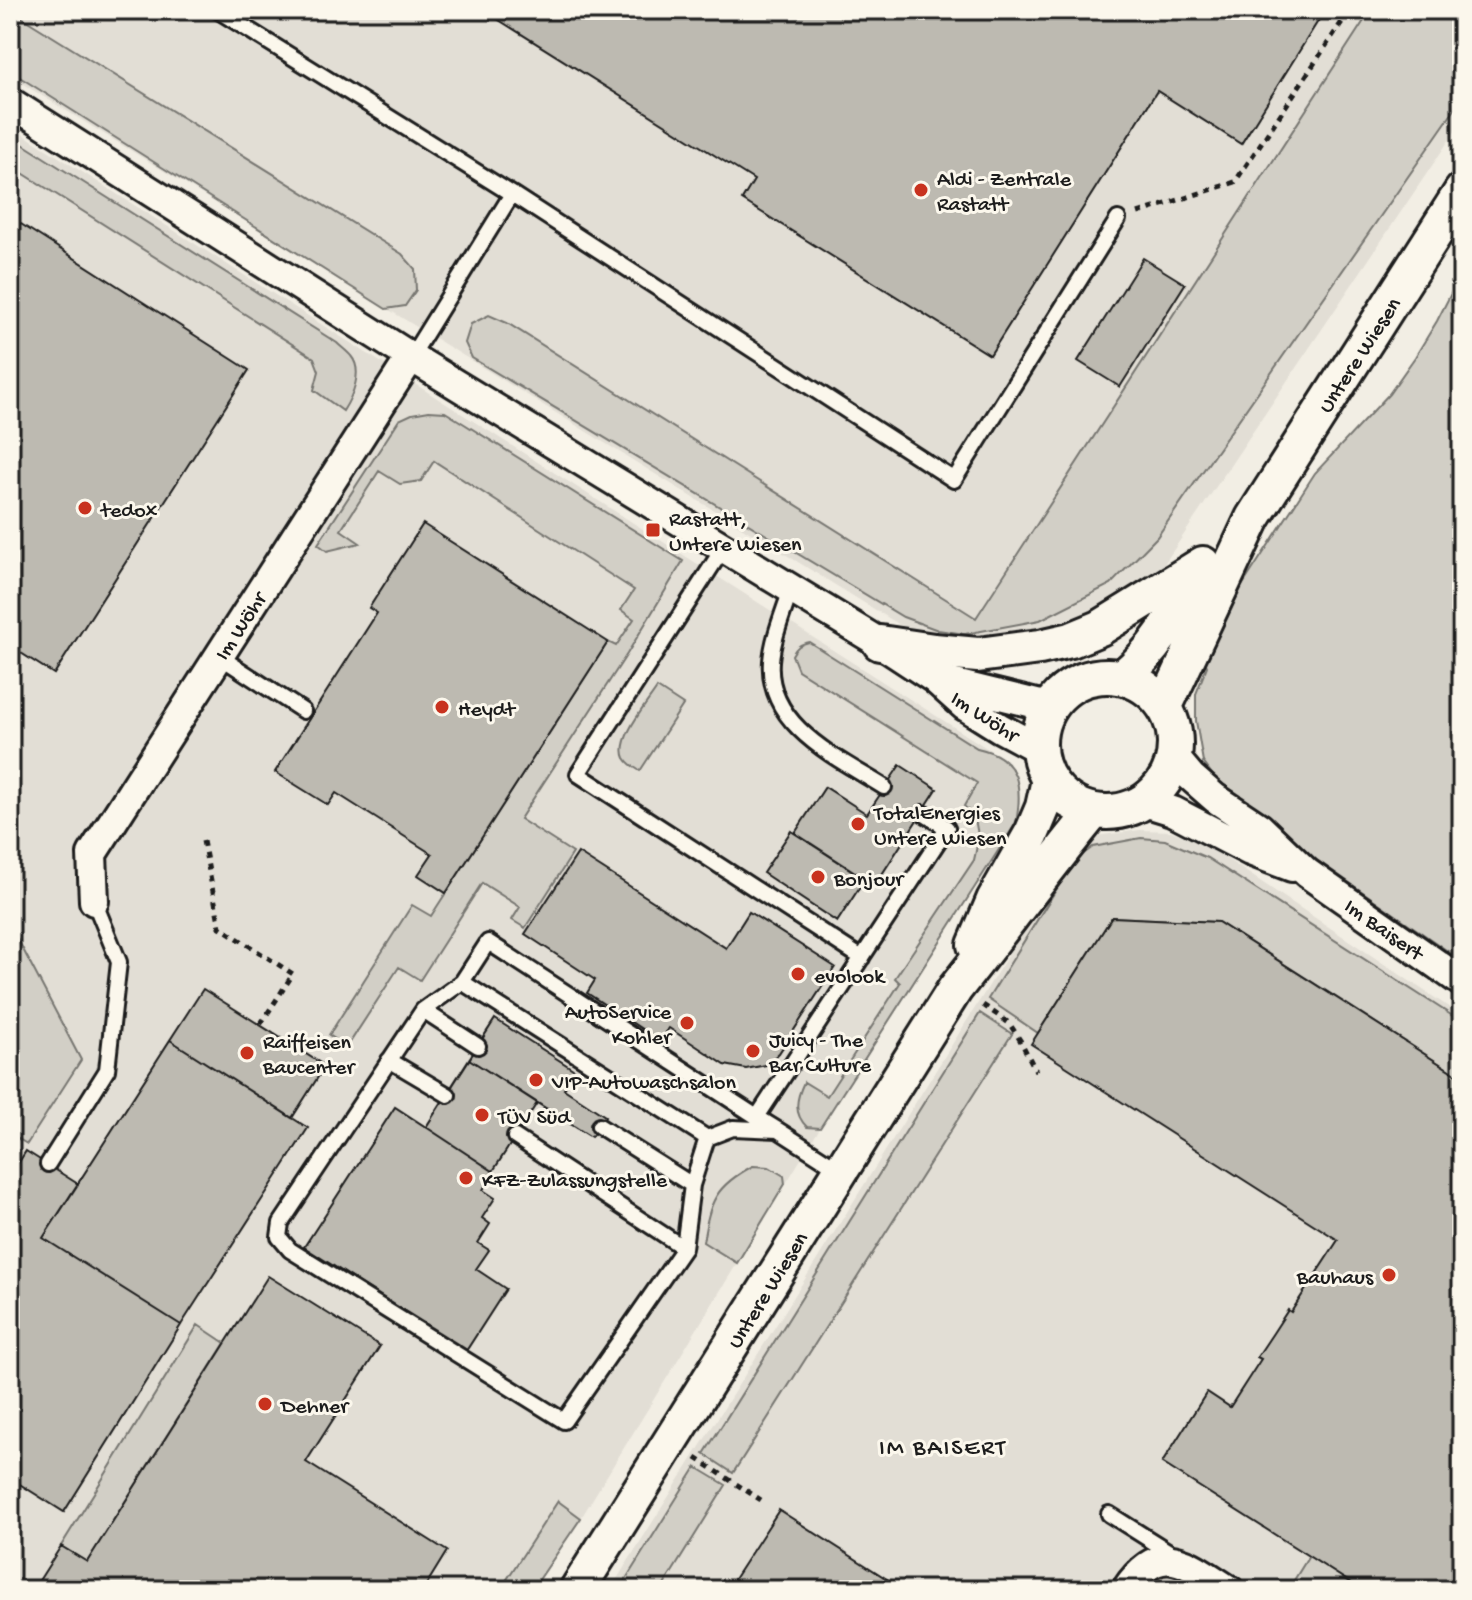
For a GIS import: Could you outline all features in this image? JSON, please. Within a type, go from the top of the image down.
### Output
[{"type":"street","name":"Im Wöhr","points":[[10,102],[411,357],[880,643],[935,679],[965,706],[1000,728],[1044,764]]},
{"type":"street","name":"Untere Wiesen","points":[[1165,706],[1253,518],[1462,191]]},
{"type":"street","name":"Im Wöhr","points":[[94,901],[92,854],[411,357]]},
{"type":"street","name":"Untere Wiesen","points":[[1123,677],[1162,636],[1203,564],[1253,518]]},
{"type":"street","points":[[880,643],[978,655],[1071,640],[1100,628],[1203,564]]},
{"type":"street","points":[[1044,764],[1057,791],[1068,800],[1094,811],[1120,811],[1144,802],[1164,783],[1175,758],[1173,723],[1165,706],[1154,693],[1139,683],[1106,675],[1089,678],[1060,694],[1049,707]]},
{"type":"street","name":"Im Wöhr","points":[[935,679],[1049,707]]},
{"type":"street","name":"Untere Wiesen","points":[[955,989],[994,900],[1043,807],[1044,764],[1039,734],[1049,707]]},
{"type":"street","name":"Im Baisert","points":[[1175,758],[1215,798],[1260,828],[1307,873],[1462,982]]},
{"type":"street","name":"Im Baisert","points":[[1144,802],[1173,811],[1250,851],[1307,873]]},
{"type":"street","name":"Untere Wiesen","points":[[577,1590],[955,989],[1094,811]]},
{"type":"street","points":[[1126,1590],[1143,1569],[1158,1560],[1170,1558],[1188,1564],[1229,1590]]},
{"type":"lane","points":[[217,10],[512,194],[954,480],[1118,219]]},
{"type":"lane","points":[[411,357],[512,194]]},
{"type":"lane","points":[[724,547],[578,774],[862,958]]},
{"type":"lane","points":[[791,589],[771,662],[774,692],[790,720],[809,739],[884,787]]},
{"type":"lane","points":[[219,656],[303,711]]},
{"type":"lane","points":[[757,1117],[947,828],[923,813]]},
{"type":"lane","points":[[48,1164],[107,1070],[119,962],[94,901]]},
{"type":"lane","points":[[707,1138],[692,1185],[684,1248],[564,1421],[290,1250],[279,1237],[281,1223],[423,1010],[462,982],[488,942],[841,1170]]},
{"type":"lane","points":[[462,982],[707,1138]]},
{"type":"lane","points":[[423,1010],[478,1046]]},
{"type":"lane","points":[[389,1060],[448,1095]]},
{"type":"lane","points":[[599,1126],[692,1185]]},
{"type":"lane","points":[[707,1138],[733,1128],[778,1130]]},
{"type":"lane","points":[[515,1137],[684,1248]]},
{"type":"lane","points":[[1109,1514],[1188,1564]]},
{"type":"path","points":[[1118,219],[1235,182],[1350,10]]},
{"type":"path","points":[[203,841],[220,927],[293,974],[260,1025]]},
{"type":"path","points":[[955,989],[1009,1023],[1036,1071]]},
{"type":"path","points":[[673,1440],[761,1500]]},
{"type":"shaded area","points":[[10,10],[1462,10],[1462,121],[1158,573],[1066,631],[950,644],[900,625],[10,76]]},
{"type":"shaded area","points":[[10,10],[402,254],[415,269],[416,290],[405,306],[386,309],[10,71]]},
{"type":"shaded area","points":[[1371,10],[1462,10],[1462,99],[1157,537],[1111,584],[1040,620],[965,634],[938,630],[903,617],[472,358],[465,343],[471,324],[489,315],[507,323],[976,618]]},
{"type":"shaded area","points":[[10,126],[1007,761],[1016,779],[1020,801],[1016,823],[820,1128],[581,1518],[558,1501],[500,1590],[10,1590],[10,1134],[27,1144],[10,941]]},
{"type":"shaded area","points":[[10,136],[337,343],[355,362],[357,376],[343,411],[314,390],[319,371],[314,358],[10,165]]},
{"type":"shaded area","points":[[1462,272],[1462,961],[1232,801],[1203,762],[1196,721],[1196,694],[1207,666],[1200,651],[1315,473],[1389,394],[1415,357]]},
{"type":"shaded area","points":[[429,411],[445,412],[683,561],[520,819],[573,853],[525,928],[512,920],[520,907],[482,883],[420,980],[399,967],[347,1047],[329,1035],[412,905],[431,916],[608,642],[616,646],[634,619],[621,610],[634,590],[434,461],[421,481],[400,484],[379,471],[341,530],[360,543],[327,551],[318,544],[399,420]]},
{"type":"shaded area","points":[[809,642],[977,748],[1002,758],[1015,775],[1019,797],[1016,823],[820,1128],[807,1127],[798,1111],[804,1082],[827,1096],[900,983],[895,978],[974,860],[976,824],[964,806],[977,783],[798,670],[792,655],[799,646]]},
{"type":"shaded area","points":[[657,688],[683,705],[640,771],[625,758],[623,750],[634,722]]},
{"type":"shaded area","points":[[1140,830],[1171,831],[1206,845],[1462,1016],[1462,1590],[610,1590],[1074,850],[1096,836]]},
{"type":"shaded area","points":[[1141,838],[1165,840],[1207,858],[1462,1022],[1462,1078],[1218,922],[1112,917],[1038,1033],[988,999],[1074,861],[1093,847]]},
{"type":"shaded area","points":[[15,934],[81,1060],[27,1144],[10,1134],[10,941]]},
{"type":"shaded area","points":[[980,1013],[1012,1034],[733,1473],[704,1454]]},
{"type":"shaded area","points":[[753,1166],[769,1167],[784,1176],[785,1184],[737,1263],[703,1242],[716,1196],[730,1181]]},
{"type":"shaded area","points":[[198,1325],[225,1343],[87,1562],[61,1546]]},
{"type":"shaded area","points":[[696,1467],[726,1485],[661,1590],[619,1590]]},
{"type":"shaded area","points":[[558,1501],[581,1518],[532,1590],[500,1590]]},
{"type":"shaded area","points":[[1309,1556],[1362,1590],[1288,1590]]},
{"type":"building","name":"Aldi - Zentrale Rastatt","points":[[483,10],[1325,10],[1241,144],[1157,91],[990,355],[742,200],[754,180]]},
{"type":"building","name":"tedox","points":[[10,217],[249,370],[54,674],[10,646]]},
{"type":"building","points":[[1143,258],[1185,284],[1120,387],[1078,361]]},
{"type":"building","name":"Heydt","points":[[423,524],[608,642],[446,893],[418,875],[432,854],[336,793],[328,805],[275,772],[377,613],[369,608]]},
{"type":"building","name":"TotalEnergies Untere Wiesen","points":[[900,765],[937,789],[875,885],[795,833],[825,787],[867,814]]},
{"type":"building","points":[[791,831],[865,879],[837,922],[763,873]]},
{"type":"building","points":[[578,853],[726,948],[749,912],[835,967],[779,1053],[766,1065],[746,1069],[725,1065],[669,1028],[660,1041],[587,993],[595,980],[525,934]]},
{"type":"building","name":"Bauhaus","points":[[1112,917],[1218,922],[1462,1078],[1462,1590],[1362,1590],[1162,1463],[1207,1392],[1230,1407],[1261,1359],[1257,1357],[1338,1240],[1031,1044]]},
{"type":"building","name":"Raiffeisen Baucenter","points":[[203,989],[325,1066],[292,1118],[170,1040]]},
{"type":"building","points":[[495,1019],[576,1071],[564,1089],[605,1116],[591,1137],[537,1103],[493,1171],[483,1190],[495,1198],[482,1218],[490,1224],[478,1243],[489,1250],[476,1269],[506,1289],[466,1351],[304,1247],[395,1107],[426,1127]]},
{"type":"building","name":"VIP-Autowaschsalon","points":[[495,1019],[576,1071],[564,1089],[605,1116],[591,1137],[469,1059]]},
{"type":"building","points":[[170,1040],[308,1128],[181,1325],[43,1238]]},
{"type":"building","name":"TÜV Süd","points":[[469,1059],[537,1103],[493,1171],[426,1127]]},
{"type":"building","points":[[26,1151],[78,1184],[43,1238],[181,1325],[64,1512],[10,1478],[10,1176]]},
{"type":"building","name":"Dehner","points":[[268,1276],[380,1346],[306,1462],[447,1551],[423,1590],[33,1590],[61,1546],[87,1562]]},
{"type":"building","points":[[779,1510],[904,1590],[727,1590]]},
{"type":"place","name":"Aldi - Zentrale Rastatt","points":[[921,190]]},
{"type":"place","name":"tedox","points":[[85,508]]},
{"type":"place","name":"Rastatt, Untere Wiesen","points":[[653,530]]},
{"type":"place","name":"Heydt","points":[[442,707]]},
{"type":"place","name":"TotalEnergies Untere Wiesen","points":[[858,824]]},
{"type":"place","name":"Bonjour","points":[[818,877]]},
{"type":"place","name":"evolook","points":[[798,974]]},
{"type":"place","name":"AutoService Kohler","points":[[687,1023]]},
{"type":"place","name":"Juicy - The Bar Culture","points":[[753,1051]]},
{"type":"place","name":"Raiffeisen Baucenter","points":[[247,1053]]},
{"type":"place","name":"VIP-Autowaschsalon","points":[[536,1080]]},
{"type":"place","name":"TÜV Süd","points":[[482,1115]]},
{"type":"place","name":"KFZ-Zulassungstelle","points":[[466,1178]]},
{"type":"place","name":"Bauhaus","points":[[1389,1275]]},
{"type":"place","name":"Dehner","points":[[265,1404]]},
{"type":"district","name":"IM BAISERT","points":[[943,1446]]}]
